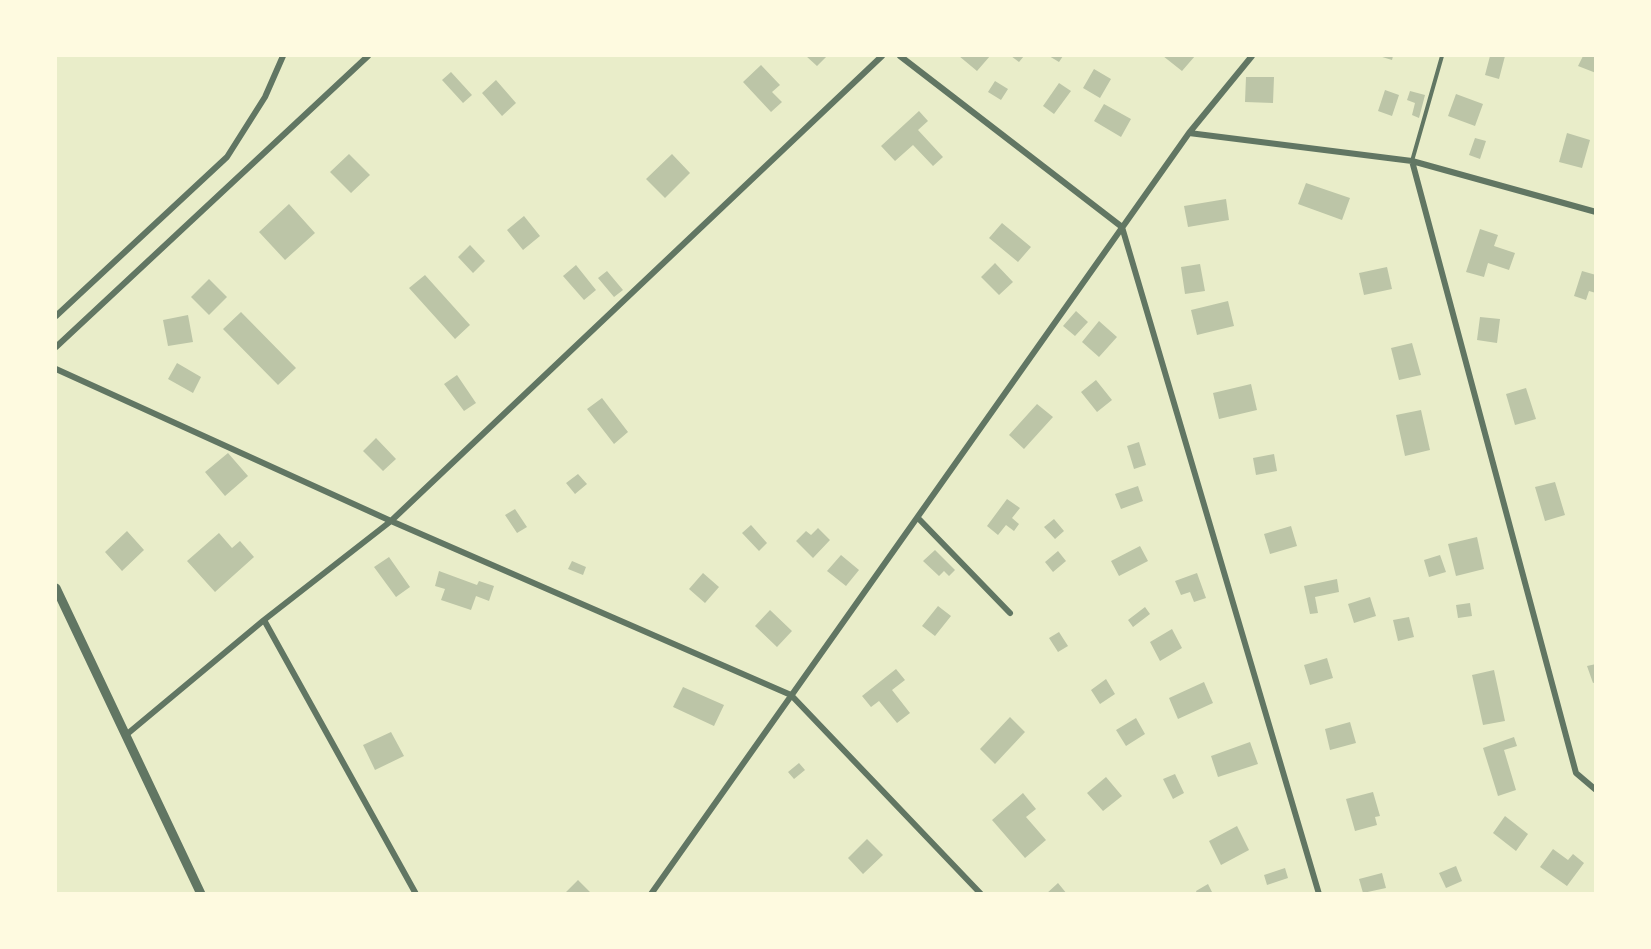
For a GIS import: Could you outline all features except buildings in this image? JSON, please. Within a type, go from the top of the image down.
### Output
[{"type":"street","points":[[56,316],[227,157],[265,97],[283,56]]},
{"type":"street","points":[[56,347],[368,56]]},
{"type":"street","points":[[126,735],[264,620],[391,520],[882,56]]},
{"type":"street","points":[[900,56],[1122,227],[1319,894]]},
{"type":"street","points":[[651,894],[1189,133],[1252,56]]},
{"type":"street","points":[[1189,133],[1412,161],[1596,212]]},
{"type":"street","points":[[1412,161],[1576,773],[1596,790]]},
{"type":"street","points":[[56,369],[391,520],[791,695],[981,894]]},
{"type":"street","points":[[918,518],[1010,613]]},
{"type":"street","points":[[56,588],[201,894]]},
{"type":"street","points":[[264,620],[416,894]]},
{"type":"lane","points":[[1412,161],[1442,56]]}]
